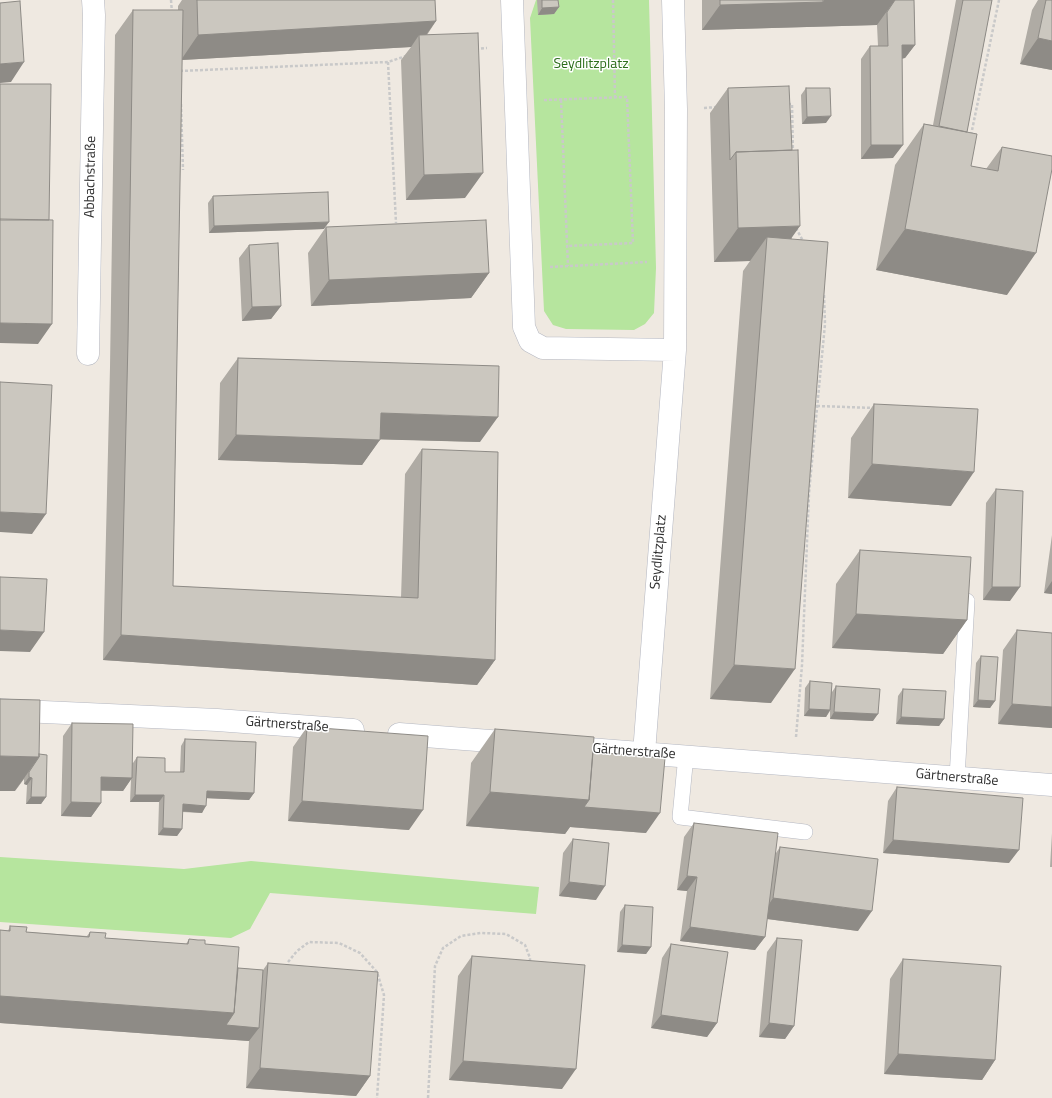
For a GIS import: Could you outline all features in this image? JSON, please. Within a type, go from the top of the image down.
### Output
[{"type":"street","name":"Abbachstraße","points":[[88,354],[94,15],[93,0]]},
{"type":"street","points":[[512,0],[524,327],[530,341],[543,348],[675,350]]},
{"type":"street","name":"Seydlitzplatz","points":[[644,753],[675,350],[676,109],[673,0]]},
{"type":"street","name":"Gärtnerstraße","points":[[0,710],[217,720],[686,755],[1052,785]]},
{"type":"lane","points":[[957,778],[968,591]]},
{"type":"lane","points":[[686,755],[680,817],[805,832]]},
{"type":"path","points":[[171,0],[172,15]]},
{"type":"path","points":[[613,0],[615,98]]},
{"type":"path","points":[[970,140],[999,0]]},
{"type":"path","points":[[474,49],[490,48]]},
{"type":"path","points":[[177,65],[181,72],[388,62],[413,54]]},
{"type":"path","points":[[388,62],[396,223]]},
{"type":"path","points":[[516,101],[627,97],[633,243],[568,246]]},
{"type":"path","points":[[561,100],[568,266]]},
{"type":"path","points":[[181,102],[183,170]]},
{"type":"path","points":[[785,104],[792,104],[793,158]]},
{"type":"path","points":[[676,109],[718,107]]},
{"type":"path","points":[[795,227],[805,246]]},
{"type":"path","points":[[523,268],[676,261]]},
{"type":"path","points":[[793,764],[802,665],[809,493],[826,324],[823,293]]},
{"type":"path","points":[[819,323],[826,324]]},
{"type":"path","points":[[817,406],[880,408]]},
{"type":"path","points":[[809,419],[816,420]]},
{"type":"path","points":[[802,493],[809,493]]},
{"type":"path","points":[[800,565],[806,566]]},
{"type":"path","points":[[795,664],[802,665]]},
{"type":"path","points":[[428,1098],[435,966],[443,948],[461,936],[482,933],[506,934],[525,945],[530,958],[530,969]]},
{"type":"path","points":[[288,972],[288,962],[297,951],[309,942],[339,943],[360,953],[377,972],[384,995],[377,1098]]},
{"type":"green space","name":"Seydlitzplatz","points":[[536,0],[649,0],[656,268],[654,313],[645,324],[634,330],[566,329],[553,325],[544,311],[530,18]]},
{"type":"green space","points":[[0,857],[184,869],[251,861],[539,887],[536,914],[270,893],[250,929],[231,938],[0,922]]},
{"type":"building","points":[[197,0],[435,0],[436,21],[198,35]]},
{"type":"building","points":[[542,0],[558,0],[559,7],[542,8]]},
{"type":"building","points":[[720,0],[823,0],[823,2],[720,5]]},
{"type":"building","points":[[895,0],[914,0],[915,45],[902,45],[903,145],[871,145],[870,46],[888,46],[887,12]]},
{"type":"building","points":[[963,0],[992,0],[967,132],[939,126]]},
{"type":"building","points":[[1046,0],[1052,0],[1052,41],[1038,38]]},
{"type":"building","points":[[20,1],[24,62],[0,64],[0,3]]},
{"type":"building","points":[[133,10],[183,10],[173,586],[418,598],[422,449],[498,452],[495,660],[121,635],[128,341]]},
{"type":"building","points":[[478,33],[483,173],[424,175],[419,35]]},
{"type":"building","points":[[0,84],[51,84],[49,220],[0,220]]},
{"type":"building","points":[[789,86],[792,150],[736,152],[730,160],[728,88]]},
{"type":"building","points":[[806,88],[830,88],[831,116],[807,117]]},
{"type":"building","points":[[924,124],[977,134],[971,166],[998,171],[1002,147],[1052,156],[1052,169],[1036,253],[905,229]]},
{"type":"building","points":[[798,150],[800,226],[738,228],[736,152]]},
{"type":"building","points":[[328,192],[329,222],[214,226],[213,196]]},
{"type":"building","points":[[0,219],[53,220],[52,324],[0,323]]},
{"type":"building","points":[[486,220],[489,273],[329,280],[326,227]]},
{"type":"building","points":[[767,237],[828,242],[795,669],[734,665]]},
{"type":"building","points":[[278,243],[281,306],[252,307],[249,245]]},
{"type":"building","points":[[238,358],[499,366],[498,417],[381,413],[380,440],[236,435]]},
{"type":"building","points":[[0,382],[52,385],[46,514],[0,512]]},
{"type":"building","points":[[874,404],[978,409],[974,472],[872,464]]},
{"type":"building","points":[[996,489],[1023,491],[1020,587],[992,587]]},
{"type":"building","points":[[860,550],[971,557],[967,620],[856,614]]},
{"type":"building","points":[[0,577],[47,579],[44,632],[0,630]]},
{"type":"building","points":[[1017,630],[1052,633],[1052,707],[1012,704]]},
{"type":"building","points":[[981,656],[998,657],[995,701],[978,700]]},
{"type":"building","points":[[810,681],[832,683],[830,710],[809,709]]},
{"type":"building","points":[[836,686],[880,689],[878,714],[834,712]]},
{"type":"building","points":[[903,689],[946,691],[944,719],[901,717]]},
{"type":"building","points":[[0,699],[40,700],[39,757],[0,756]]},
{"type":"building","points":[[72,723],[133,724],[132,778],[101,777],[101,803],[71,802]]},
{"type":"building","points":[[307,727],[428,736],[423,810],[302,801]]},
{"type":"building","points":[[495,729],[594,737],[589,800],[490,792]]},
{"type":"building","points":[[185,739],[256,742],[254,793],[207,791],[206,806],[183,804],[182,829],[163,828],[164,795],[135,795],[137,757],[165,758],[165,772],[184,772]]},
{"type":"building","points":[[593,752],[665,758],[660,813],[584,807],[589,800]]},
{"type":"building","points":[[39,754],[47,755],[46,797],[31,797],[32,778],[29,777],[29,772],[39,757]]},
{"type":"building","points":[[897,787],[1023,798],[1019,850],[893,840]]},
{"type":"building","points":[[694,823],[778,833],[765,937],[690,927],[697,877],[687,876]]},
{"type":"building","points":[[573,839],[609,843],[605,886],[569,882]]},
{"type":"building","points":[[780,847],[878,859],[872,911],[773,898]]},
{"type":"building","points":[[625,905],[653,907],[651,947],[622,945]]},
{"type":"building","points":[[10,926],[27,927],[26,932],[89,937],[90,932],[106,933],[105,938],[188,944],[189,939],[205,940],[205,944],[239,947],[234,1013],[0,996],[0,930],[10,931]]},
{"type":"building","points":[[777,938],[802,940],[794,1026],[769,1023]]},
{"type":"building","points":[[671,944],[728,952],[717,1023],[661,1015]]},
{"type":"building","points":[[472,956],[585,965],[576,1069],[463,1061]]},
{"type":"building","points":[[903,959],[1001,966],[995,1060],[898,1054]]},
{"type":"building","points":[[268,963],[378,972],[370,1076],[260,1068]]},
{"type":"building","points":[[238,968],[263,970],[259,1028],[226,1025],[234,1013]]}]
